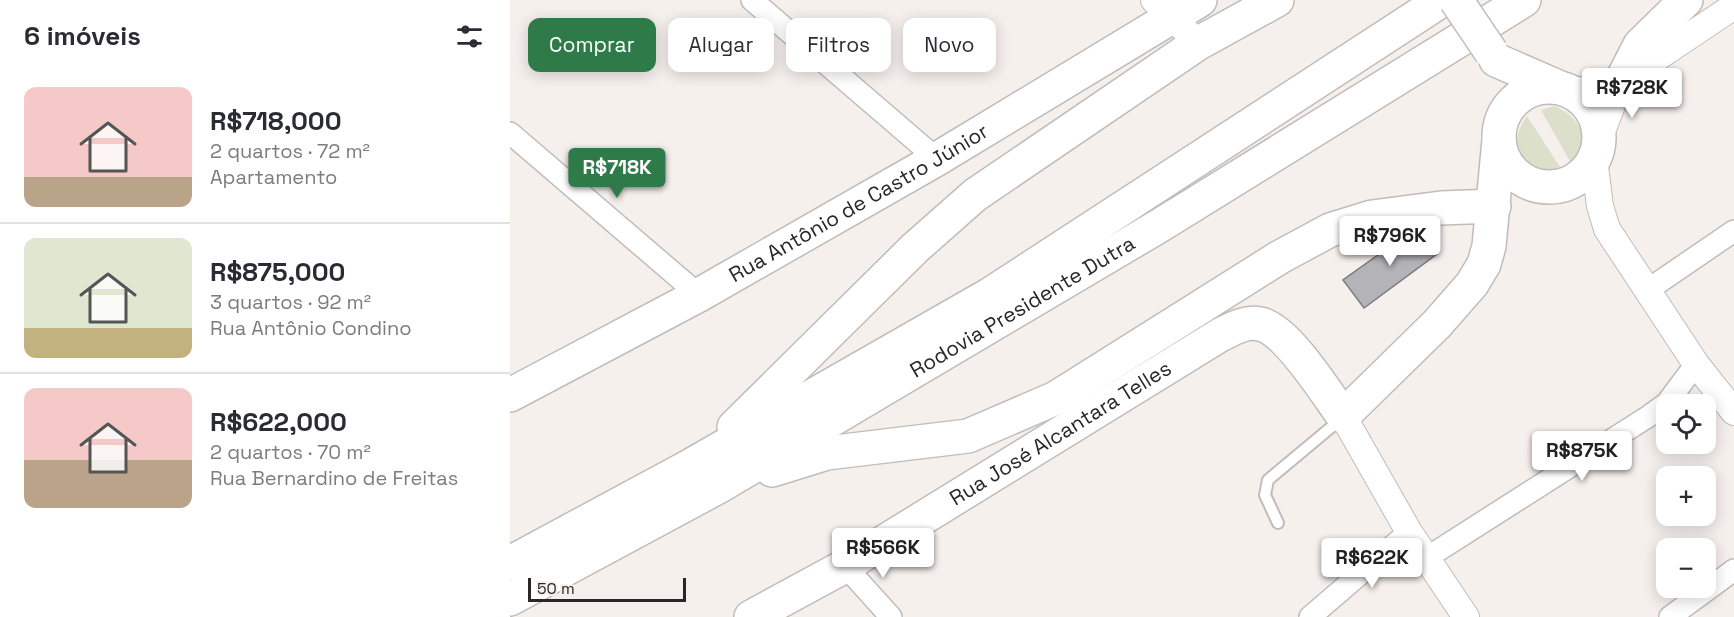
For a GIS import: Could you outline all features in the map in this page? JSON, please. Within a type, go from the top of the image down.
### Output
[{"type":"main road","points":[[688,467],[749,414],[915,248],[975,195],[1197,44],[1277,0]]},
{"type":"main road","name":"Rodovia Presidente Dutra","points":[[510,563],[688,467],[989,295],[1442,0]]},
{"type":"main road","points":[[1456,0],[1493,56],[1503,156],[1512,171],[1525,181],[1542,186],[1559,186]]},
{"type":"main road","name":"Rodovia Presidente Dutra","points":[[510,598],[718,486],[1160,226],[1524,0]]},
{"type":"main road","points":[[1621,82],[1640,45],[1686,0]]},
{"type":"main road","name":"Rua Antônio de Castro Júnior","points":[[510,395],[699,295],[937,159],[1183,4]]},
{"type":"main road","points":[[718,486],[827,453],[968,436],[1056,398],[1280,257],[1330,230],[1372,218],[1441,208],[1494,206],[1573,181],[1586,172],[1597,149],[1595,115],[1586,102],[1566,90],[1493,56]]},
{"type":"main road","points":[[1343,416],[1437,324],[1472,284],[1484,264],[1489,246],[1494,206],[1501,128],[1512,103],[1525,92],[1541,87],[1566,90]]},
{"type":"main road","name":"Rua José Alcantara Telles","points":[[752,617],[845,566],[1220,335],[1243,324],[1261,324],[1281,334],[1343,416]]},
{"type":"street","points":[[752,0],[937,159]]},
{"type":"street","points":[[1183,4],[1197,44]]},
{"type":"street","points":[[1566,90],[1621,82],[1734,6]]},
{"type":"street","points":[[1621,82],[1597,149],[1600,206],[1607,229],[1649,289],[1696,364],[1734,412]]},
{"type":"street","points":[[510,133],[699,295]]},
{"type":"street","points":[[1649,289],[1734,231]]},
{"type":"street","points":[[1428,556],[1649,416],[1666,403],[1696,364]]},
{"type":"street","points":[[1343,416],[1409,532],[1428,556],[1466,617]]},
{"type":"street","points":[[1310,617],[1409,532]]},
{"type":"street","points":[[845,566],[891,617]]},
{"type":"street","points":[[1670,617],[1734,570]]},
{"type":"lane","points":[[1278,523],[1265,495],[1268,480],[1343,416]]},
{"type":"green space","points":[[1554,106],[1571,116],[1581,131],[1583,148],[1572,165],[1541,110]]},
{"type":"green space","points":[[1527,116],[1562,170],[1549,176],[1538,172],[1523,160],[1517,144],[1521,126]]},
{"type":"building","points":[[1417,227],[1437,254],[1364,308],[1343,280]]}]
